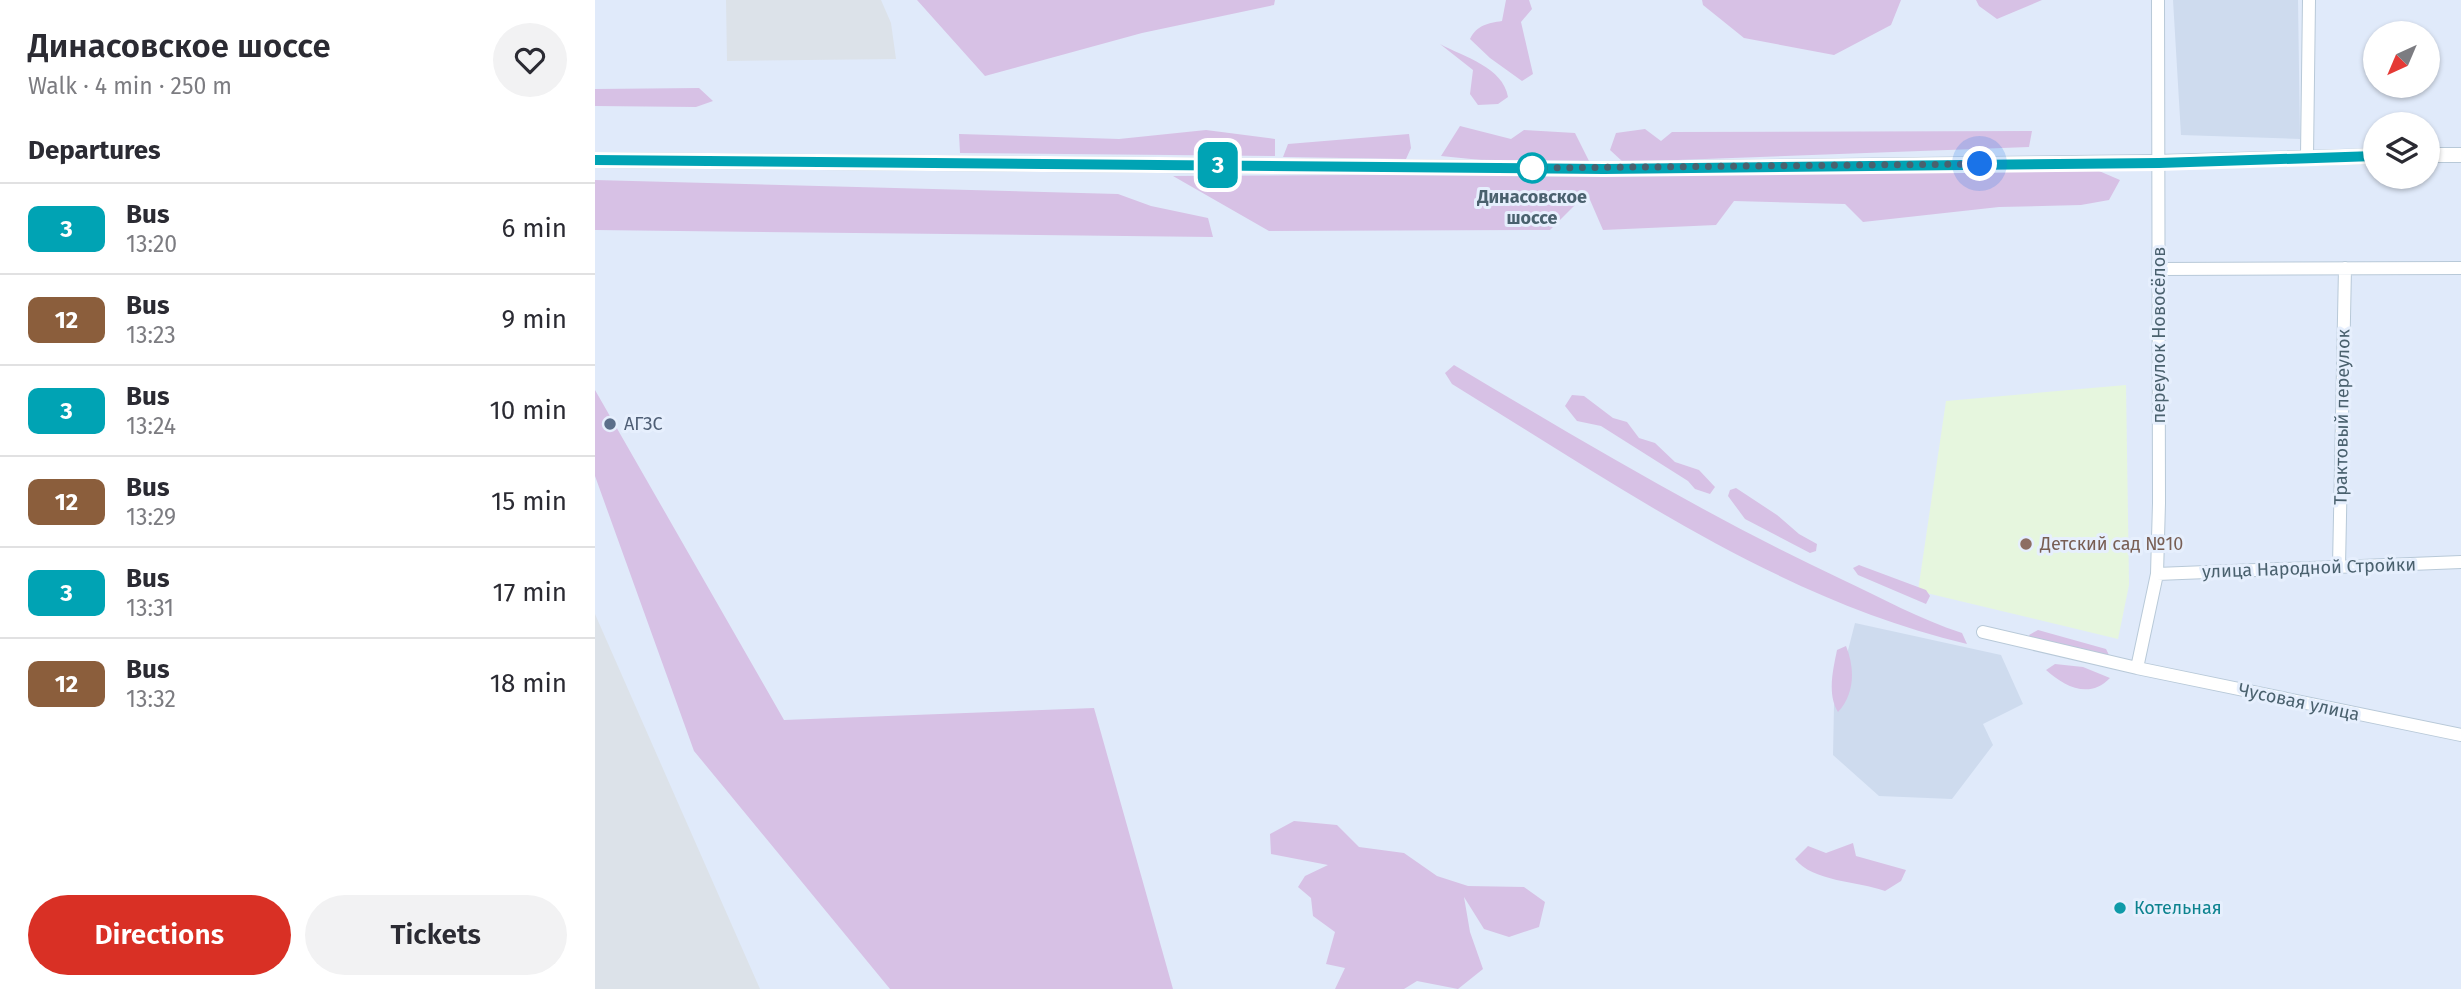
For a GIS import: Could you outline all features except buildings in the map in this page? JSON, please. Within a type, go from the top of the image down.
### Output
[{"type":"street","name":"переулок Новосёлов","points":[[2137,668],[2157,574],[2160,269],[2158,0]]},
{"type":"street","points":[[2307,156],[2309,0]]},
{"type":"street","points":[[2440,155],[2461,155]]},
{"type":"street","points":[[595,160],[1604,169],[2159,163],[2363,156]]},
{"type":"street","name":"Трактовый переулок","points":[[2339,566],[2345,268]]},
{"type":"street","points":[[2160,269],[2461,268]]},
{"type":"street","name":"улица Народной Стройки","points":[[2157,574],[2461,562]]},
{"type":"street","name":"Чусовая улица","points":[[1983,632],[2137,668],[2461,735]]},
{"type":"shaded area","points":[[726,0],[881,0],[891,23],[896,59],[727,61]]},
{"type":"shaded area","points":[[917,0],[1275,0],[1274,5],[1142,33],[985,76]]},
{"type":"shaded area","points":[[1506,0],[1529,0],[1532,9],[1521,22],[1533,74],[1522,81],[1490,58],[1470,39],[1483,26],[1502,21]]},
{"type":"shaded area","points":[[1702,0],[1901,0],[1891,25],[1834,55],[1744,38],[1703,5]]},
{"type":"shaded area","points":[[1976,0],[2042,0],[1997,19],[1979,6]]},
{"type":"shaded area","points":[[2173,0],[2298,0],[2300,139],[2181,135]]},
{"type":"shaded area","points":[[1440,44],[1491,70],[1505,87],[1508,97],[1498,104],[1478,105],[1470,94],[1473,70]]},
{"type":"shaded area","points":[[699,88],[713,101],[696,107],[595,106],[595,89]]},
{"type":"shaded area","points":[[1460,126],[1511,139],[1524,130],[1575,133],[1589,161],[1481,160],[1441,156]]},
{"type":"shaded area","points":[[1645,129],[1661,141],[1672,132],[2032,131],[2029,147],[1623,162],[1610,150],[1616,133]]},
{"type":"shaded area","points":[[1206,130],[1275,139],[1275,156],[960,153],[959,134],[1119,139]]},
{"type":"shaded area","points":[[1409,134],[1411,148],[1406,159],[1283,157],[1288,144]]},
{"type":"shaded area","points":[[2099,171],[2120,180],[2109,200],[2081,205],[1999,207],[1863,222],[1845,204],[1734,201],[1716,225],[1603,230],[1587,193],[1550,230],[1269,231],[1173,176]]},
{"type":"shaded area","points":[[595,180],[1118,194],[1151,206],[1208,218],[1213,237],[595,230]]},
{"type":"shaded area","points":[[1454,365],[1596,449],[1791,555],[1901,608],[1962,633],[1967,644],[1897,624],[1830,598],[1700,535],[1452,384],[1445,373]]},
{"type":"shaded area","name":"Детский сад №10","points":[[2126,385],[2129,585],[2118,639],[1918,591],[1946,401]]},
{"type":"shaded area","points":[[595,390],[784,720],[1094,708],[1173,989],[890,989],[694,751],[595,476]]},
{"type":"shaded area","points":[[1572,395],[1584,396],[1613,418],[1627,422],[1639,438],[1655,443],[1675,462],[1699,470],[1715,487],[1710,494],[1695,489],[1688,481],[1601,426],[1577,421],[1565,406]]},
{"type":"shaded area","points":[[1736,488],[1817,544],[1816,551],[1810,553],[1745,519],[1728,496],[1730,490]]},
{"type":"shaded area","points":[[1859,565],[1926,590],[1930,596],[1926,604],[1858,575],[1853,568]]},
{"type":"shaded area","points":[[595,614],[682,812],[760,989],[595,989]]},
{"type":"shaded area","points":[[1855,623],[2001,655],[2023,704],[1983,724],[1993,745],[1952,799],[1879,796],[1833,755],[1834,705]]},
{"type":"shaded area","points":[[2038,630],[2106,649],[2109,655],[2031,639],[2029,635]]},
{"type":"shaded area","points":[[1846,646],[1852,680],[1848,697],[1838,712],[1833,698],[1833,674],[1837,650]]},
{"type":"shaded area","points":[[2055,664],[2083,667],[2110,678],[2094,688],[2077,688],[2046,670]]},
{"type":"shaded area","points":[[1294,821],[1337,825],[1359,847],[1404,853],[1437,876],[1468,886],[1524,887],[1545,902],[1539,927],[1509,937],[1484,929],[1464,897],[1470,932],[1483,969],[1458,989],[1417,981],[1404,989],[1335,989],[1345,968],[1326,964],[1335,932],[1313,916],[1311,898],[1298,887],[1305,876],[1328,865],[1271,854],[1270,834]]},
{"type":"shaded area","points":[[1853,843],[1856,856],[1906,870],[1901,881],[1885,891],[1824,877],[1803,867],[1795,859],[1808,846],[1826,853]]},
{"type":"bus line","name":"3","points":[[595,160],[1604,169],[2159,163],[2363,156]]},
{"type":"place","name":"Динасовское шоссе","points":[[1532,168]]},
{"type":"place","name":"АГЗС","points":[[610,424]]},
{"type":"place","name":"Детский сад №10","points":[[2026,544]]},
{"type":"place","name":"Котельная","points":[[2120,908]]},
{"type":"route","points":[[1532,168],[1980,164]]}]
